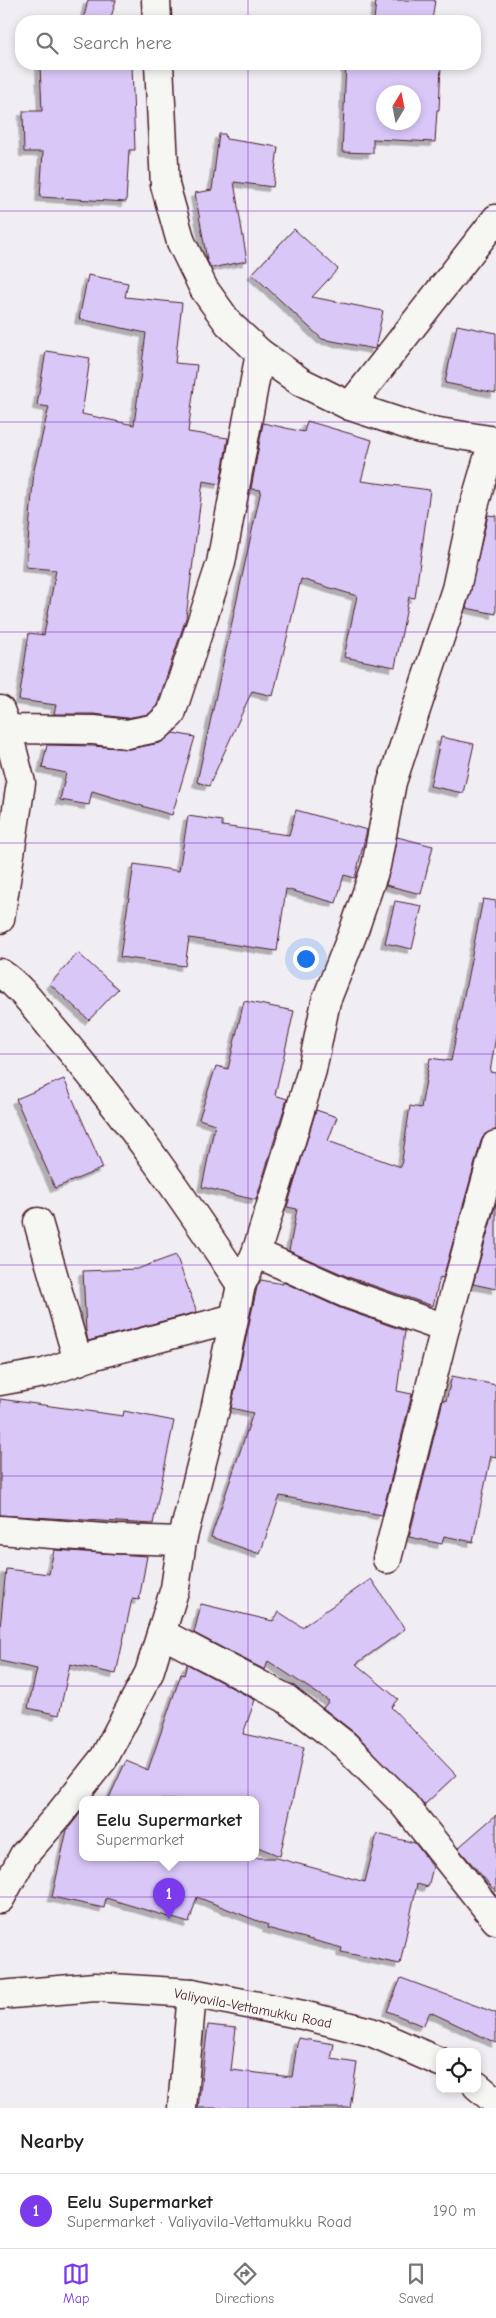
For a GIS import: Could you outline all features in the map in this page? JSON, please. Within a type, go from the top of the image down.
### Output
[{"type":"street","points":[[156,0],[157,15]]},
{"type":"street","points":[[0,1899],[24,1856],[104,1758],[149,1673],[175,1588],[182,1541],[215,1410],[241,1285],[256,1253],[312,1070],[326,1001],[354,933],[376,866],[392,782],[456,589],[474,506],[495,441],[420,429],[350,406],[301,382],[260,353],[229,324],[204,289],[181,242],[165,185],[160,70]]},
{"type":"street","points":[[350,406],[496,219]]},
{"type":"street","points":[[0,919],[21,783],[4,719],[127,734],[156,728],[171,714],[221,563],[260,353]]},
{"type":"street","points":[[0,973],[17,985],[80,1061],[140,1140],[241,1285]]},
{"type":"street","points":[[387,1559],[445,1328],[496,1145]]},
{"type":"street","points":[[38,1222],[78,1361]]},
{"type":"street","points":[[256,1253],[345,1293],[445,1328]]},
{"type":"street","points":[[0,1381],[44,1373],[78,1361],[234,1318]]},
{"type":"street","points":[[0,1530],[117,1539],[182,1541]]},
{"type":"street","points":[[161,1633],[285,1698],[345,1745],[402,1802],[496,1920]]},
{"type":"street","name":"Valiyavila-Vettamukku Road","points":[[0,1995],[95,1986],[192,1993],[303,2014],[370,2032],[436,2060]]},
{"type":"street","points":[[182,2108],[192,1993]]},
{"type":"street","points":[[481,2089],[496,2102]]},
{"type":"building","points":[[88,0],[116,0],[112,15],[84,15]]},
{"type":"building","points":[[376,0],[435,0],[433,15],[375,15]]},
{"type":"building","points":[[40,70],[132,70],[135,150],[129,150],[126,202],[40,197],[43,152],[24,152],[23,111],[42,111]]},
{"type":"building","points":[[346,70],[441,70],[435,142],[373,139],[373,153],[342,152]]},
{"type":"building","points":[[219,134],[225,134],[226,139],[278,147],[273,187],[234,182],[247,261],[211,268],[207,260],[195,193],[212,190]]},
{"type":"building","points":[[294,229],[338,269],[312,297],[383,311],[375,349],[322,339],[252,274]]},
{"type":"building","points":[[88,275],[128,283],[125,297],[182,303],[175,363],[197,365],[188,432],[228,438],[220,484],[203,481],[186,618],[157,705],[149,714],[126,718],[94,714],[54,714],[56,705],[19,700],[29,633],[44,635],[56,570],[26,567],[34,470],[49,407],[37,405],[46,351],[90,358],[82,414],[134,425],[146,333],[79,319]]},
{"type":"building","points":[[457,325],[496,333],[496,393],[445,383]]},
{"type":"building","points":[[307,421],[372,440],[361,481],[430,490],[415,598],[409,597],[395,667],[344,657],[357,596],[301,579],[273,696],[252,691],[209,786],[197,782],[261,490],[251,489],[263,423],[304,432]]},
{"type":"building","points":[[488,515],[496,516],[496,614],[466,608]]},
{"type":"building","points":[[173,733],[195,737],[172,815],[92,791],[89,805],[60,800],[66,773],[42,768],[47,745],[130,749],[160,743]]},
{"type":"building","points":[[441,737],[474,744],[463,793],[430,786]]},
{"type":"building","points":[[296,810],[367,830],[355,878],[344,875],[336,903],[286,889],[277,951],[189,938],[185,966],[120,957],[134,864],[179,871],[188,816],[222,821],[222,826],[289,835]]},
{"type":"building","points":[[397,837],[433,846],[421,894],[386,885]]},
{"type":"building","points":[[483,899],[496,901],[496,1036],[490,1072],[496,1073],[496,1130],[485,1134],[481,1141],[443,1278],[440,1277],[433,1306],[351,1278],[289,1251],[297,1209],[287,1207],[316,1110],[337,1117],[328,1141],[401,1167],[410,1106],[421,1108],[430,1058],[451,1061]]},
{"type":"building","points":[[395,901],[422,906],[412,949],[385,943]]},
{"type":"building","points":[[78,953],[118,989],[89,1020],[50,984]]},
{"type":"building","points":[[244,1001],[294,1011],[275,1095],[287,1099],[256,1200],[202,1187],[215,1124],[199,1119],[216,1066],[228,1069]]},
{"type":"building","points":[[64,1079],[103,1168],[55,1188],[16,1099]]},
{"type":"building","points":[[496,1203],[496,1289],[473,1284]]},
{"type":"building","points":[[176,1255],[197,1312],[88,1341],[83,1271],[137,1269]]},
{"type":"building","points":[[261,1280],[283,1284],[283,1282],[340,1308],[405,1331],[397,1391],[412,1394],[382,1515],[280,1496],[260,1554],[211,1537],[253,1413],[231,1408],[257,1287]]},
{"type":"building","points":[[452,1376],[496,1385],[496,1457],[491,1456],[473,1542],[444,1536],[442,1544],[409,1537],[443,1400],[446,1401]]},
{"type":"building","points":[[0,1399],[123,1416],[124,1411],[174,1421],[153,1524],[0,1515]]},
{"type":"building","points":[[54,1550],[147,1556],[139,1600],[132,1599],[116,1674],[70,1664],[59,1715],[28,1708],[37,1669],[0,1661],[0,1628],[6,1569],[49,1574]]},
{"type":"building","points":[[371,1579],[405,1629],[356,1664],[398,1699],[391,1707],[456,1775],[424,1805],[356,1734],[323,1708],[329,1701],[268,1661],[265,1670],[194,1633],[201,1604],[273,1621],[279,1612],[302,1627]]},
{"type":"building","points":[[187,1664],[255,1700],[243,1734],[304,1747],[280,1856],[259,1848],[259,1796],[110,1796],[126,1761],[148,1770],[181,1674],[184,1675]]},
{"type":"building","points":[[79,1815],[79,1861],[259,1861],[259,1858],[277,1858],[365,1882],[377,1834],[415,1843],[433,1867],[428,1887],[417,1884],[400,1964],[341,1952],[342,1948],[267,1928],[268,1925],[197,1897],[189,1923],[106,1898],[104,1908],[52,1897],[67,1830]]},
{"type":"building","points":[[496,1815],[496,1892],[458,1848]]},
{"type":"building","points":[[401,1978],[496,2013],[496,2043],[430,2012],[423,2026],[387,2011]]},
{"type":"building","points":[[208,2025],[236,2028],[231,2070],[292,2077],[298,2038],[334,2044],[331,2059],[357,2063],[350,2108],[198,2108]]},
{"type":"place","name":"Eelu Supermarket","points":[[169,1919]]}]
